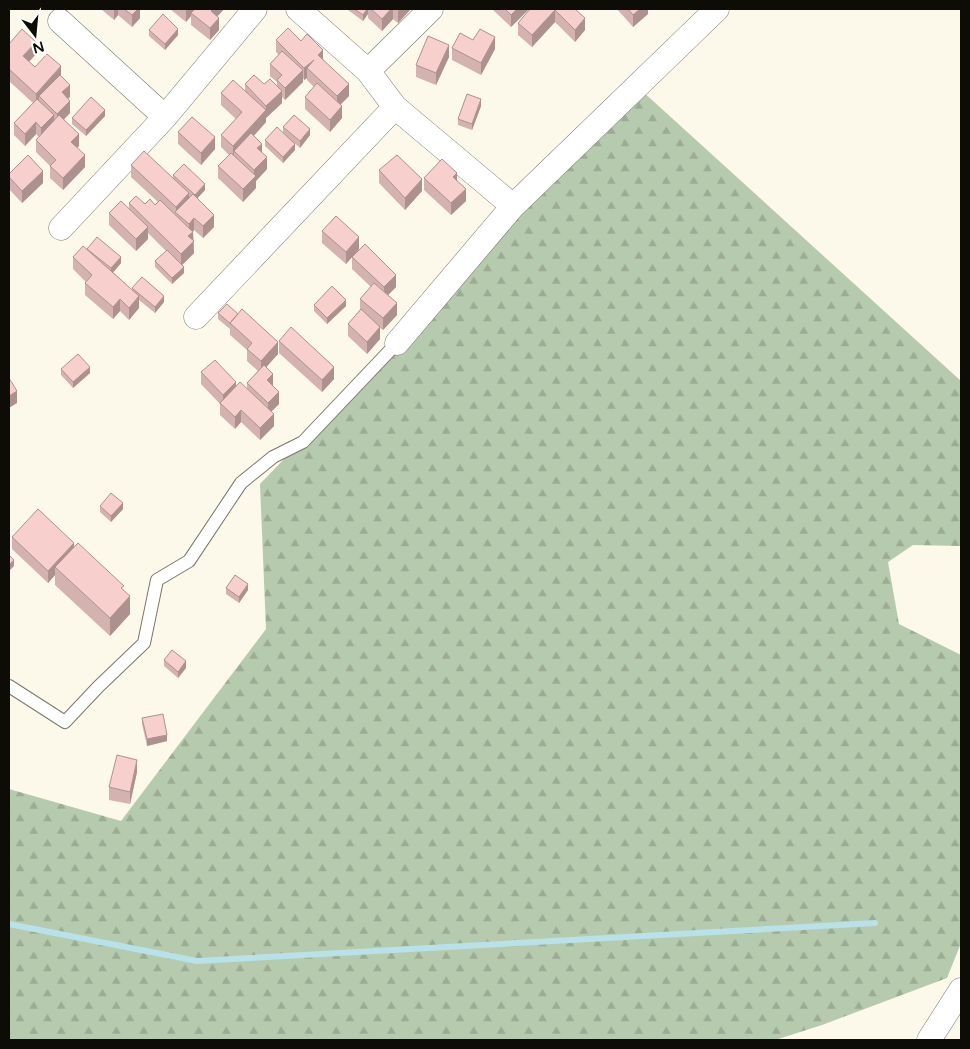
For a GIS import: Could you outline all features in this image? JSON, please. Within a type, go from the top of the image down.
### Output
[{"type":"street","points":[[62,228],[165,117],[255,9]]},
{"type":"street","points":[[298,9],[368,71],[395,107],[514,206]]},
{"type":"street","points":[[368,71],[430,9]]},
{"type":"street","points":[[397,343],[514,206],[717,9]]},
{"type":"street","points":[[60,21],[165,117]]},
{"type":"street","points":[[196,317],[395,107]]},
{"type":"street","points":[[929,1040],[961,990]]},
{"type":"lane","points":[[9,686],[66,722],[98,687],[144,642],[157,580],[188,561],[241,483],[273,457],[303,442],[397,343]]},
{"type":"green space","points":[[641,90],[961,381],[961,546],[913,545],[888,562],[899,624],[961,655],[961,943],[947,978],[822,1025],[775,1040],[9,1040],[9,789],[121,821],[266,629],[260,484]]},
{"type":"building","points":[[124,9],[138,9],[132,15]]},
{"type":"building","points":[[195,9],[213,9],[211,11],[219,18],[210,28],[191,13]]},
{"type":"building","points":[[354,9],[367,9],[363,15]]},
{"type":"building","points":[[371,9],[391,9],[382,19]]},
{"type":"building","points":[[505,9],[517,9],[511,15]]},
{"type":"building","points":[[530,9],[575,9],[585,18],[575,30],[555,10],[532,35],[518,23]]},
{"type":"building","points":[[628,9],[640,9],[633,15]]},
{"type":"building","points":[[163,14],[178,29],[165,44],[149,30]]},
{"type":"building","points":[[288,28],[301,41],[307,34],[323,50],[318,55],[349,84],[337,96],[307,68],[314,60],[304,68],[276,40]]},
{"type":"building","points":[[22,29],[36,42],[23,56],[35,67],[47,54],[61,66],[36,94],[9,69],[9,44]]},
{"type":"building","points":[[480,29],[495,37],[481,63],[452,48],[460,33],[473,40]]},
{"type":"building","points":[[428,36],[449,45],[436,73],[416,65]]},
{"type":"building","points":[[282,51],[303,70],[285,88],[277,80],[282,75],[270,64]]},
{"type":"building","points":[[60,75],[70,85],[62,92],[70,101],[57,114],[39,96]]},
{"type":"building","points":[[254,75],[264,84],[270,79],[282,91],[266,106],[245,84]]},
{"type":"building","points":[[233,80],[266,110],[233,146],[221,135],[242,112],[221,93]]},
{"type":"building","points":[[317,83],[342,106],[330,120],[305,97]]},
{"type":"building","points":[[467,94],[481,99],[472,124],[458,119]]},
{"type":"building","points":[[91,97],[105,110],[86,130],[72,118]]},
{"type":"building","points":[[37,99],[54,115],[41,128],[36,122],[25,134],[14,123]]},
{"type":"building","points":[[59,115],[79,134],[71,142],[85,155],[63,178],[50,166],[56,160],[36,140]]},
{"type":"building","points":[[294,115],[310,129],[300,141],[283,127]]},
{"type":"building","points":[[192,117],[215,137],[201,153],[178,132]]},
{"type":"building","points":[[277,127],[295,144],[283,157],[265,140]]},
{"type":"building","points":[[251,133],[262,144],[257,148],[267,157],[254,170],[234,151]]},
{"type":"building","points":[[144,151],[189,193],[176,207],[131,165]]},
{"type":"building","points":[[231,153],[256,176],[243,189],[218,166]]},
{"type":"building","points":[[28,155],[43,171],[22,191],[9,177],[9,174]]},
{"type":"building","points":[[397,155],[422,179],[405,198],[379,170]]},
{"type":"building","points":[[442,159],[457,173],[453,177],[466,189],[451,203],[424,178]]},
{"type":"building","points":[[184,164],[205,184],[195,195],[173,175]]},
{"type":"building","points":[[193,194],[214,215],[203,226],[194,218],[189,224],[175,212]]},
{"type":"building","points":[[136,196],[145,204],[150,199],[155,205],[160,200],[193,232],[188,236],[194,241],[181,254],[129,203]]},
{"type":"building","points":[[121,201],[148,227],[136,239],[109,213]]},
{"type":"building","points":[[336,216],[359,237],[346,252],[322,231]]},
{"type":"building","points":[[97,237],[121,257],[111,268],[87,249]]},
{"type":"building","points":[[365,244],[396,275],[384,287],[352,257]]},
{"type":"building","points":[[83,246],[139,296],[129,308],[120,299],[113,307],[85,283],[92,275],[73,257]]},
{"type":"building","points":[[167,250],[184,267],[172,278],[155,261]]},
{"type":"building","points":[[142,277],[164,296],[155,307],[132,288]]},
{"type":"building","points":[[374,283],[397,303],[383,318],[360,299]]},
{"type":"building","points":[[332,286],[346,300],[327,318],[314,305]]},
{"type":"building","points":[[227,304],[238,314],[230,323],[232,325],[218,313]]},
{"type":"building","points":[[242,309],[278,342],[261,361],[247,349],[252,343],[230,323]]},
{"type":"building","points":[[361,309],[380,327],[367,342],[348,324]]},
{"type":"building","points":[[291,327],[334,367],[322,380],[279,341]]},
{"type":"building","points":[[78,354],[90,367],[73,382],[61,369]]},
{"type":"building","points":[[215,360],[236,382],[223,395],[201,372]]},
{"type":"building","points":[[264,365],[273,374],[267,380],[279,392],[268,403],[247,383]]},
{"type":"building","points":[[9,378],[17,391],[9,396]]},
{"type":"building","points":[[240,382],[274,414],[260,428],[241,410],[235,417],[220,403]]},
{"type":"building","points":[[111,493],[123,503],[111,516],[100,506]]},
{"type":"building","points":[[38,509],[74,543],[48,571],[12,537]]},
{"type":"building","points":[[78,543],[124,586],[121,588],[130,596],[110,618],[55,567]]},
{"type":"building","points":[[9,555],[14,560],[9,565]]},
{"type":"building","points":[[235,575],[248,584],[239,597],[226,588]]},
{"type":"building","points":[[172,650],[186,661],[178,672],[164,660]]},
{"type":"building","points":[[163,714],[167,735],[147,739],[142,718]]},
{"type":"building","points":[[117,755],[137,760],[130,792],[109,787]]},
{"type":"waterway","points":[[9,924],[197,961],[875,923]]}]
